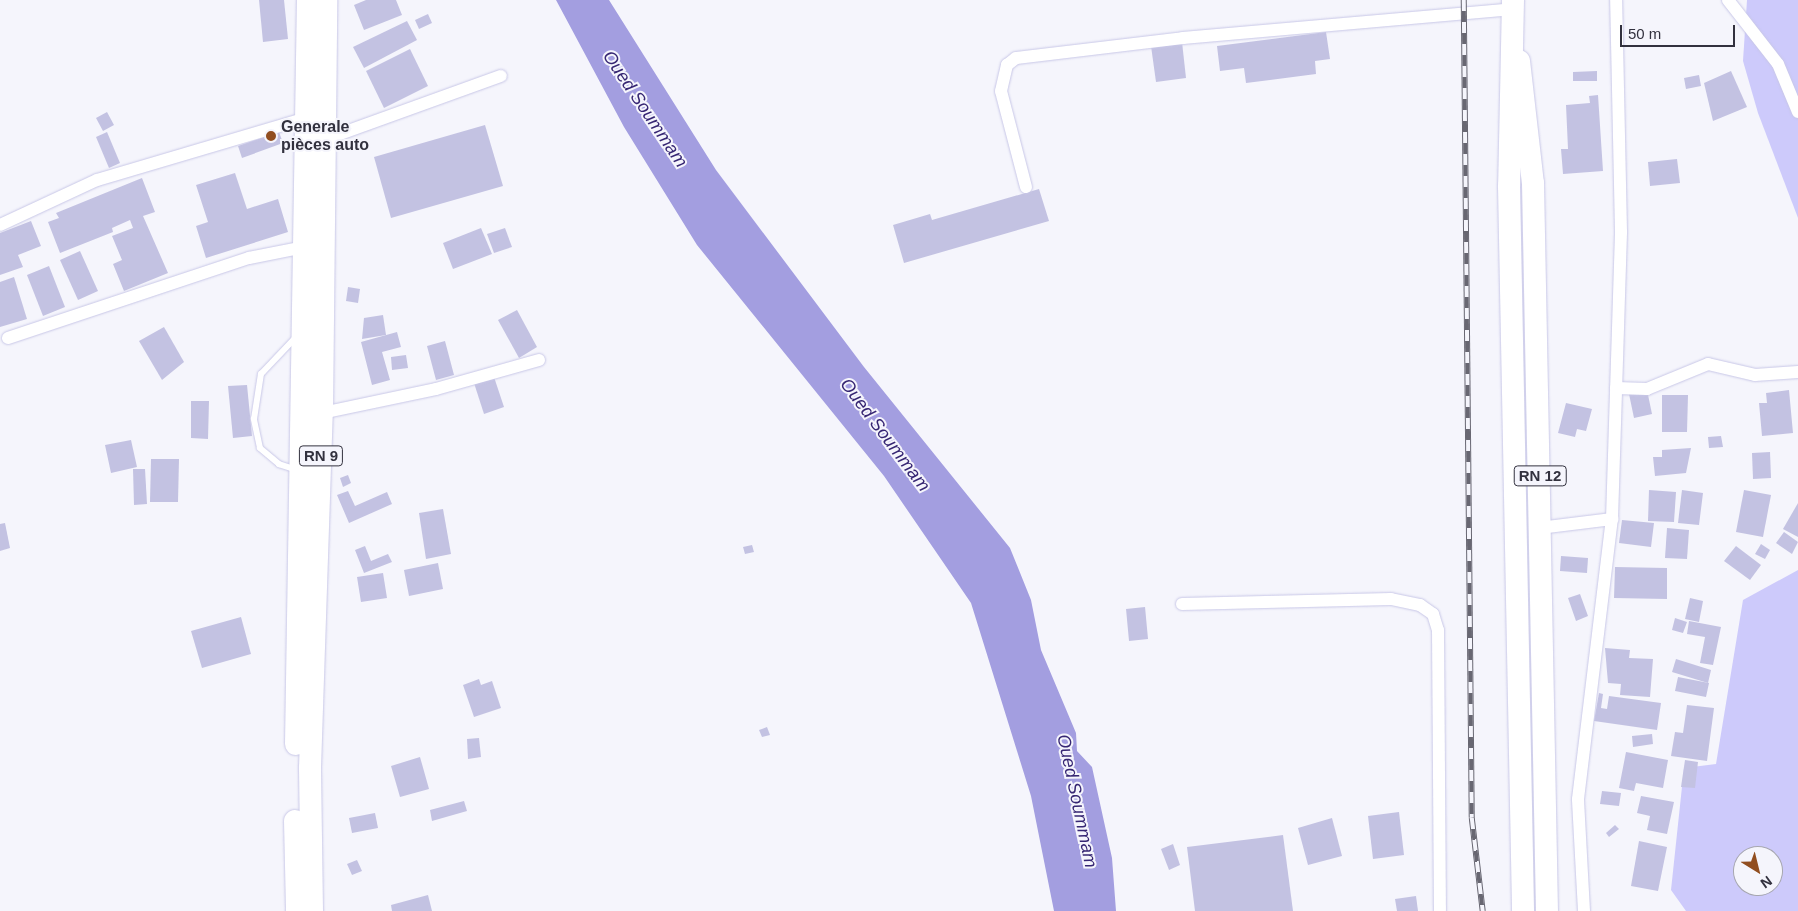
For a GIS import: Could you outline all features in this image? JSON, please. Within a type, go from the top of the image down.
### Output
[{"type":"highway","name":"RN 9","points":[[297,911],[300,471],[308,0]]},
{"type":"highway","name":"RN 9","points":[[312,911],[310,768],[322,413],[323,140],[326,0]]},
{"type":"highway","name":"RN 12","points":[[1513,5],[1508,186],[1523,911]]},
{"type":"highway","name":"RN 12","points":[[1512,44],[1523,73],[1533,183],[1547,911]]},
{"type":"street","points":[[1584,911],[1578,799],[1612,519],[1621,222],[1616,0]]},
{"type":"street","points":[[1728,0],[1778,64],[1798,112]]},
{"type":"street","points":[[1026,187],[1001,91],[1007,65],[1016,58],[1183,38],[1513,5]]},
{"type":"street","points":[[323,140],[501,76]]},
{"type":"street","points":[[0,225],[97,180],[306,118]]},
{"type":"street","points":[[8,338],[249,258],[304,247]]},
{"type":"street","points":[[322,413],[436,389],[539,360]]},
{"type":"street","points":[[1616,388],[1647,389],[1708,364],[1755,375],[1798,372]]},
{"type":"street","points":[[1539,528],[1612,519]]},
{"type":"street","points":[[1182,604],[1391,599],[1420,605],[1433,614],[1438,630],[1440,911]]},
{"type":"lane","points":[[300,471],[279,464],[260,448],[254,418],[261,374],[302,332]]},
{"type":"shaded area","points":[[1747,0],[1798,0],[1798,218],[1758,113],[1743,61]]},
{"type":"shaded area","points":[[1798,570],[1798,911],[1686,911],[1671,890],[1684,768],[1716,764],[1743,600]]},
{"type":"water","name":"Oued Soummam","points":[[556,0],[609,0],[716,170],[864,367],[1010,548],[1031,600],[1041,650],[1076,733],[1077,751],[1092,767],[1112,858],[1116,911],[1054,911],[1031,796],[971,603],[884,476],[697,245],[624,127]]},
{"type":"building","points":[[259,0],[284,0],[288,39],[263,42]]},
{"type":"building","points":[[366,0],[396,0],[402,15],[364,30],[354,5]]},
{"type":"building","points":[[428,14],[432,23],[419,29],[415,20]]},
{"type":"building","points":[[407,21],[417,40],[364,68],[353,47]]},
{"type":"building","points":[[1326,32],[1330,59],[1315,61],[1316,74],[1246,83],[1244,68],[1220,71],[1217,46]]},
{"type":"building","points":[[1182,42],[1186,78],[1156,82],[1151,46]]},
{"type":"building","points":[[410,49],[428,86],[384,108],[366,71]]},
{"type":"building","points":[[1597,71],[1597,81],[1573,81],[1573,72]]},
{"type":"building","points":[[1731,71],[1747,107],[1713,121],[1704,83]]},
{"type":"building","points":[[1699,75],[1701,86],[1686,89],[1684,78]]},
{"type":"building","points":[[1598,95],[1603,171],[1563,174],[1561,149],[1568,149],[1566,105],[1590,103],[1589,96]]},
{"type":"building","points":[[107,112],[114,125],[103,131],[96,118]]},
{"type":"building","points":[[485,125],[503,186],[391,218],[374,157]]},
{"type":"building","points":[[107,132],[120,163],[109,168],[96,137]]},
{"type":"building","points":[[279,132],[283,143],[242,158],[238,146]]},
{"type":"building","points":[[1677,159],[1680,183],[1650,186],[1648,162]]},
{"type":"building","points":[[235,173],[247,209],[278,199],[288,232],[206,258],[196,226],[208,222],[196,185]]},
{"type":"building","points":[[142,178],[155,212],[143,216],[168,273],[124,291],[113,264],[122,260],[112,236],[133,228],[130,220],[112,228],[113,232],[60,253],[48,222],[59,218],[56,213]]},
{"type":"building","points":[[1039,189],[1049,221],[904,263],[893,225],[930,214],[932,220]]},
{"type":"building","points":[[31,221],[41,246],[18,255],[23,267],[0,275],[0,233]]},
{"type":"building","points":[[481,228],[492,254],[453,269],[443,243]]},
{"type":"building","points":[[505,228],[512,247],[494,253],[487,234]]},
{"type":"building","points":[[80,251],[98,291],[78,300],[60,260]]},
{"type":"building","points":[[49,266],[65,307],[43,316],[27,275]]},
{"type":"building","points":[[14,277],[27,319],[0,327],[0,282]]},
{"type":"building","points":[[348,287],[360,289],[358,303],[346,301]]},
{"type":"building","points":[[517,310],[537,347],[519,358],[498,320]]},
{"type":"building","points":[[383,315],[386,335],[362,339],[364,318]]},
{"type":"building","points":[[164,327],[184,362],[162,380],[139,341]]},
{"type":"building","points":[[397,332],[401,347],[382,352],[390,380],[372,385],[361,342]]},
{"type":"building","points":[[445,341],[454,375],[436,380],[427,346]]},
{"type":"building","points":[[406,355],[408,368],[392,370],[391,357]]},
{"type":"building","points":[[494,377],[504,407],[484,414],[474,383]]},
{"type":"building","points":[[247,385],[252,436],[233,438],[228,386]]},
{"type":"building","points":[[1647,390],[1652,414],[1634,418],[1629,394]]},
{"type":"building","points":[[1789,390],[1793,433],[1762,436],[1759,403],[1767,403],[1766,393]]},
{"type":"building","points":[[1662,395],[1688,395],[1687,432],[1662,432]]},
{"type":"building","points":[[191,401],[209,401],[208,439],[191,438]]},
{"type":"building","points":[[1566,403],[1592,409],[1586,431],[1577,429],[1575,437],[1558,433]]},
{"type":"building","points":[[1721,436],[1723,447],[1709,448],[1708,437]]},
{"type":"building","points":[[131,440],[137,467],[111,473],[105,445]]},
{"type":"building","points":[[1691,448],[1686,473],[1655,476],[1653,457],[1662,457],[1662,450]]},
{"type":"building","points":[[1770,452],[1771,478],[1753,479],[1752,453]]},
{"type":"building","points":[[151,459],[179,459],[178,502],[150,502]]},
{"type":"building","points":[[133,469],[145,469],[147,504],[134,505]]},
{"type":"building","points":[[348,475],[351,483],[343,487],[340,478]]},
{"type":"building","points":[[1649,490],[1676,492],[1674,522],[1648,521]]},
{"type":"building","points":[[1682,490],[1703,493],[1699,525],[1678,523]]},
{"type":"building","points":[[1744,490],[1771,495],[1763,537],[1736,532]]},
{"type":"building","points":[[348,491],[355,506],[387,492],[392,504],[349,523],[337,495]]},
{"type":"building","points":[[1798,503],[1798,537],[1783,529]]},
{"type":"building","points":[[443,509],[451,554],[426,559],[419,513]]},
{"type":"building","points":[[1622,520],[1654,523],[1651,547],[1619,543]]},
{"type":"building","points":[[5,523],[10,548],[0,551],[0,524]]},
{"type":"building","points":[[1667,528],[1689,530],[1687,559],[1665,558]]},
{"type":"building","points":[[1784,532],[1798,542],[1792,554],[1776,543]]},
{"type":"building","points":[[1761,544],[1770,550],[1765,559],[1755,554]]},
{"type":"building","points":[[752,545],[754,552],[745,554],[743,547]]},
{"type":"building","points":[[365,546],[371,561],[388,554],[392,562],[364,573],[355,550]]},
{"type":"building","points":[[1736,546],[1761,565],[1750,580],[1724,561]]},
{"type":"building","points":[[1561,556],[1588,558],[1587,573],[1560,571]]},
{"type":"building","points":[[438,563],[443,589],[409,596],[404,570]]},
{"type":"building","points":[[1615,567],[1667,568],[1667,599],[1614,598]]},
{"type":"building","points":[[383,573],[387,598],[361,602],[357,577]]},
{"type":"building","points":[[1580,594],[1588,616],[1576,621],[1568,598]]},
{"type":"building","points":[[1690,598],[1703,601],[1699,622],[1685,619]]},
{"type":"building","points":[[1145,607],[1148,639],[1129,641],[1126,609]]},
{"type":"building","points":[[241,617],[251,654],[202,668],[191,631]]},
{"type":"building","points":[[1675,618],[1687,622],[1683,633],[1672,630]]},
{"type":"building","points":[[1689,621],[1721,627],[1713,665],[1700,663],[1705,637],[1687,634]]},
{"type":"building","points":[[1605,648],[1630,650],[1629,658],[1653,659],[1650,697],[1620,695],[1621,684],[1608,683]]},
{"type":"building","points":[[1676,659],[1711,670],[1708,683],[1672,672]]},
{"type":"building","points":[[1678,677],[1709,683],[1706,697],[1675,691]]},
{"type":"building","points":[[479,679],[481,685],[492,681],[501,708],[474,717],[463,685]]},
{"type":"building","points":[[1599,693],[1603,694],[1601,708],[1607,709],[1609,696],[1661,703],[1657,730],[1594,721]]},
{"type":"building","points":[[1687,705],[1714,708],[1707,761],[1671,756],[1675,732],[1683,733]]},
{"type":"building","points":[[767,727],[770,735],[762,737],[759,730]]},
{"type":"building","points":[[1652,734],[1653,744],[1633,747],[1632,736]]},
{"type":"building","points":[[479,738],[481,757],[468,759],[467,739]]},
{"type":"building","points":[[1626,752],[1668,760],[1663,788],[1636,783],[1634,791],[1619,788]]},
{"type":"building","points":[[420,757],[429,789],[400,797],[391,766]]},
{"type":"building","points":[[1685,760],[1698,762],[1695,788],[1681,787]]},
{"type":"building","points":[[1602,791],[1621,793],[1619,806],[1600,804]]},
{"type":"building","points":[[1641,796],[1674,802],[1667,834],[1647,830],[1650,816],[1637,813]]},
{"type":"building","points":[[464,801],[467,811],[432,821],[430,810]]},
{"type":"building","points":[[1399,812],[1404,855],[1373,859],[1368,816]]},
{"type":"building","points":[[375,813],[378,828],[352,833],[349,818]]},
{"type":"building","points":[[1332,818],[1342,856],[1308,865],[1298,828]]},
{"type":"building","points":[[1615,825],[1619,829],[1609,837],[1606,833]]},
{"type":"building","points":[[1283,835],[1293,911],[1195,911],[1187,847]]},
{"type":"building","points":[[1639,841],[1667,847],[1658,891],[1631,886]]},
{"type":"building","points":[[1173,844],[1180,865],[1169,870],[1161,849]]},
{"type":"building","points":[[357,860],[362,871],[352,875],[347,864]]},
{"type":"building","points":[[428,895],[432,911],[392,911],[391,905]]},
{"type":"building","points":[[1416,896],[1418,911],[1397,911],[1395,899]]},
{"type":"railway","points":[[1464,0],[1472,818],[1483,911]]},
{"type":"place","name":"Generale pièces auto","points":[[271,136]]}]
